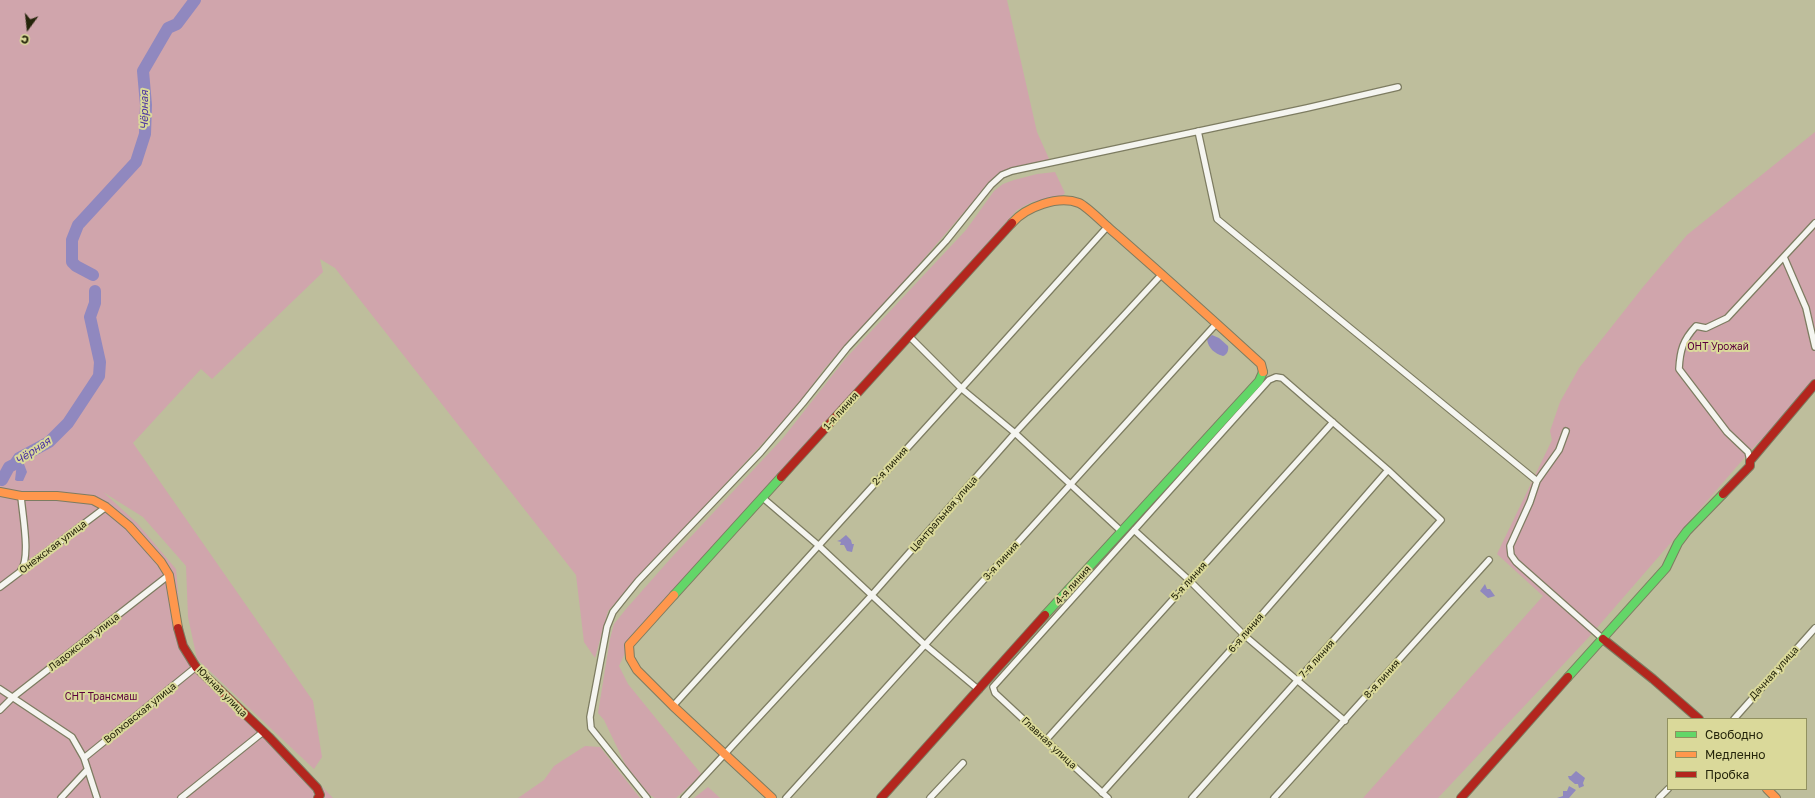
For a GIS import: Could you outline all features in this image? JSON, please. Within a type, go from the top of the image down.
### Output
[{"type":"street","points":[[647,798],[591,728],[590,717],[607,626],[613,612],[638,581],[761,452],[803,404],[847,348],[946,240],[1002,175],[1012,171],[1398,87]]},
{"type":"street","points":[[1198,131],[1217,219],[1537,481]]},
{"type":"street","name":"1-я линия","points":[[673,706],[637,670],[630,658],[630,646],[909,336],[1019,215],[1028,208],[1038,205],[1069,201],[1080,202],[1108,226]]},
{"type":"street","points":[[1461,798],[1666,568],[1678,543],[1687,531],[1750,466],[1748,452],[1727,432],[1679,369],[1680,350],[1689,333],[1696,326],[1706,328],[1727,318],[1815,223]]},
{"type":"street","points":[[1108,226],[1216,324]]},
{"type":"street","name":"2-я линия","points":[[673,706],[903,451],[962,389],[1108,226]]},
{"type":"street","points":[[1784,258],[1806,308],[1815,347]]},
{"type":"street","name":"Центральная улица","points":[[684,798],[726,755],[871,596],[1014,434],[1162,274]]},
{"type":"street","name":"4-я линия","points":[[881,798],[1121,531],[1260,380],[1263,372],[1261,364],[1216,324]]},
{"type":"street","name":"3-я линия","points":[[786,798],[924,644],[1216,324]]},
{"type":"street","points":[[909,336],[962,389],[1121,531]]},
{"type":"street","points":[[1344,721],[1244,635],[1190,581],[1134,530],[1269,380],[1276,377],[1282,378],[1388,470]]},
{"type":"street","points":[[1750,461],[1815,384]]},
{"type":"street","name":"5-я линия","points":[[1046,740],[1333,422]]},
{"type":"street","points":[[1566,431],[1559,450],[1537,481],[1530,502],[1510,546],[1511,555],[1516,562],[1602,639],[1653,679],[1699,718]]},
{"type":"street","name":"7-я линия","points":[[1192,798],[1441,520],[1388,470]]},
{"type":"street","name":"6-я линия","points":[[1102,793],[1244,635],[1388,470]]},
{"type":"street","name":"Южная улица","points":[[0,492],[21,496],[57,496],[93,500],[129,526],[162,562],[169,575],[175,620],[183,646],[196,667],[263,732],[317,788],[319,797]]},
{"type":"street","points":[[19,574],[24,566],[26,545],[21,496]]},
{"type":"street","points":[[763,498],[818,545],[924,644],[979,690]]},
{"type":"street","name":"Онежская улица","points":[[0,587],[106,508]]},
{"type":"street","name":"Главная улица","points":[[1108,798],[995,694],[993,687],[1134,530]]},
{"type":"street","name":"8-я линия","points":[[1274,798],[1489,560]]},
{"type":"street","name":"Ладожская улица","points":[[0,710],[13,697],[169,575]]},
{"type":"street","name":"Дачная улица","points":[[1735,718],[1815,628]]},
{"type":"street","name":"Волховская улица","points":[[84,758],[196,667]]},
{"type":"street","points":[[0,689],[72,737],[84,758],[97,798]]},
{"type":"street","points":[[673,706],[772,798]]},
{"type":"street","points":[[181,798],[263,732]]},
{"type":"street","points":[[930,798],[963,763]]},
{"type":"street","points":[[61,798],[87,770]]},
{"type":"street","points":[[1659,798],[1667,790]]},
{"type":"street","points":[[1769,790],[1776,798]]},
{"type":"green space","name":"СНТ Трансмаш","points":[[0,0],[1007,0],[1037,132],[1050,161],[1010,169],[990,182],[902,284],[824,369],[799,404],[608,611],[595,658],[584,642],[576,575],[335,268],[320,259],[323,272],[212,379],[201,369],[133,443],[313,701],[322,757],[314,769],[197,659],[188,617],[186,566],[143,517],[103,492],[137,523],[176,569],[181,627],[192,654],[201,667],[268,731],[333,798],[0,798]]},
{"type":"green space","name":"ОНТ Урожай","points":[[1815,132],[1815,386],[1753,448],[1589,637],[1438,798],[1363,798],[1543,596],[1497,554],[1552,440],[1550,431],[1560,402],[1579,368],[1643,287],[1687,235]]},
{"type":"green space","points":[[1055,172],[1065,193],[1061,197],[1032,202],[1017,210],[628,647],[619,666],[628,684],[702,775],[676,798],[655,798],[650,795],[626,766],[604,720],[598,713],[610,639],[614,624],[671,558],[783,438],[846,358],[966,230],[994,191],[1003,184],[1014,180],[1037,174]]},
{"type":"green space","points":[[585,746],[600,747],[640,798],[518,798],[544,780],[554,766]]},
{"type":"green space","points":[[708,787],[720,798],[694,798]]},
{"type":"shaded area","points":[[1212,335],[1219,338],[1228,346],[1226,355],[1223,356],[1217,354],[1210,348],[1207,339]]},
{"type":"shaded area","points":[[19,462],[24,464],[27,472],[23,481],[15,480],[17,463]]},
{"type":"shaded area","points":[[846,535],[851,540],[852,544],[854,544],[852,552],[847,551],[844,545],[840,545],[841,542],[837,541]]},
{"type":"shaded area","points":[[1485,584],[1487,589],[1490,589],[1495,596],[1488,598],[1480,591]]},
{"type":"shaded area","points":[[1576,771],[1585,778],[1583,783],[1584,786],[1579,788],[1578,784],[1575,784],[1569,779],[1568,776],[1571,776]]},
{"type":"shaded area","points":[[1569,786],[1576,790],[1569,798],[1557,798],[1563,796],[1563,791],[1567,791]]},
{"type":"waterway","name":"Чёрная","points":[[93,275],[76,266],[72,262],[72,240],[78,225],[136,162],[145,134],[146,105],[143,71],[168,28],[177,24],[195,0]]},
{"type":"waterway","name":"Чёрная","points":[[2,480],[9,467],[15,464],[19,458],[49,442],[68,423],[99,376],[100,362],[90,317],[95,303],[95,291]]},
{"type":"traffic: fast","points":[[1045,615],[1259,381],[1263,372]]},
{"type":"traffic: fast","points":[[674,595],[781,477]]},
{"type":"traffic: fast","points":[[1568,677],[1666,568],[1678,543],[1687,531],[1723,494]]},
{"type":"traffic: slow","points":[[1012,223],[1025,212],[1043,204],[1062,200],[1083,205],[1261,364],[1263,372]]},
{"type":"traffic: slow","points":[[0,492],[21,496],[57,496],[93,500],[106,507],[129,526],[161,562],[169,575],[178,628]]},
{"type":"traffic: slow","points":[[674,595],[629,645],[630,658],[637,670],[673,706],[772,798]]},
{"type":"traffic: slow","points":[[1768,790],[1776,798]]},
{"type":"traffic: jam","points":[[781,477],[1012,223]]},
{"type":"traffic: jam","points":[[1723,494],[1750,466],[1750,461],[1815,384]]},
{"type":"traffic: jam","points":[[881,798],[1045,615]]},
{"type":"traffic: jam","points":[[178,628],[183,646],[196,667],[269,737],[317,788],[320,795],[318,798]]},
{"type":"traffic: jam","points":[[1603,639],[1653,679],[1698,718]]},
{"type":"traffic: jam","points":[[1461,798],[1568,677]]}]
